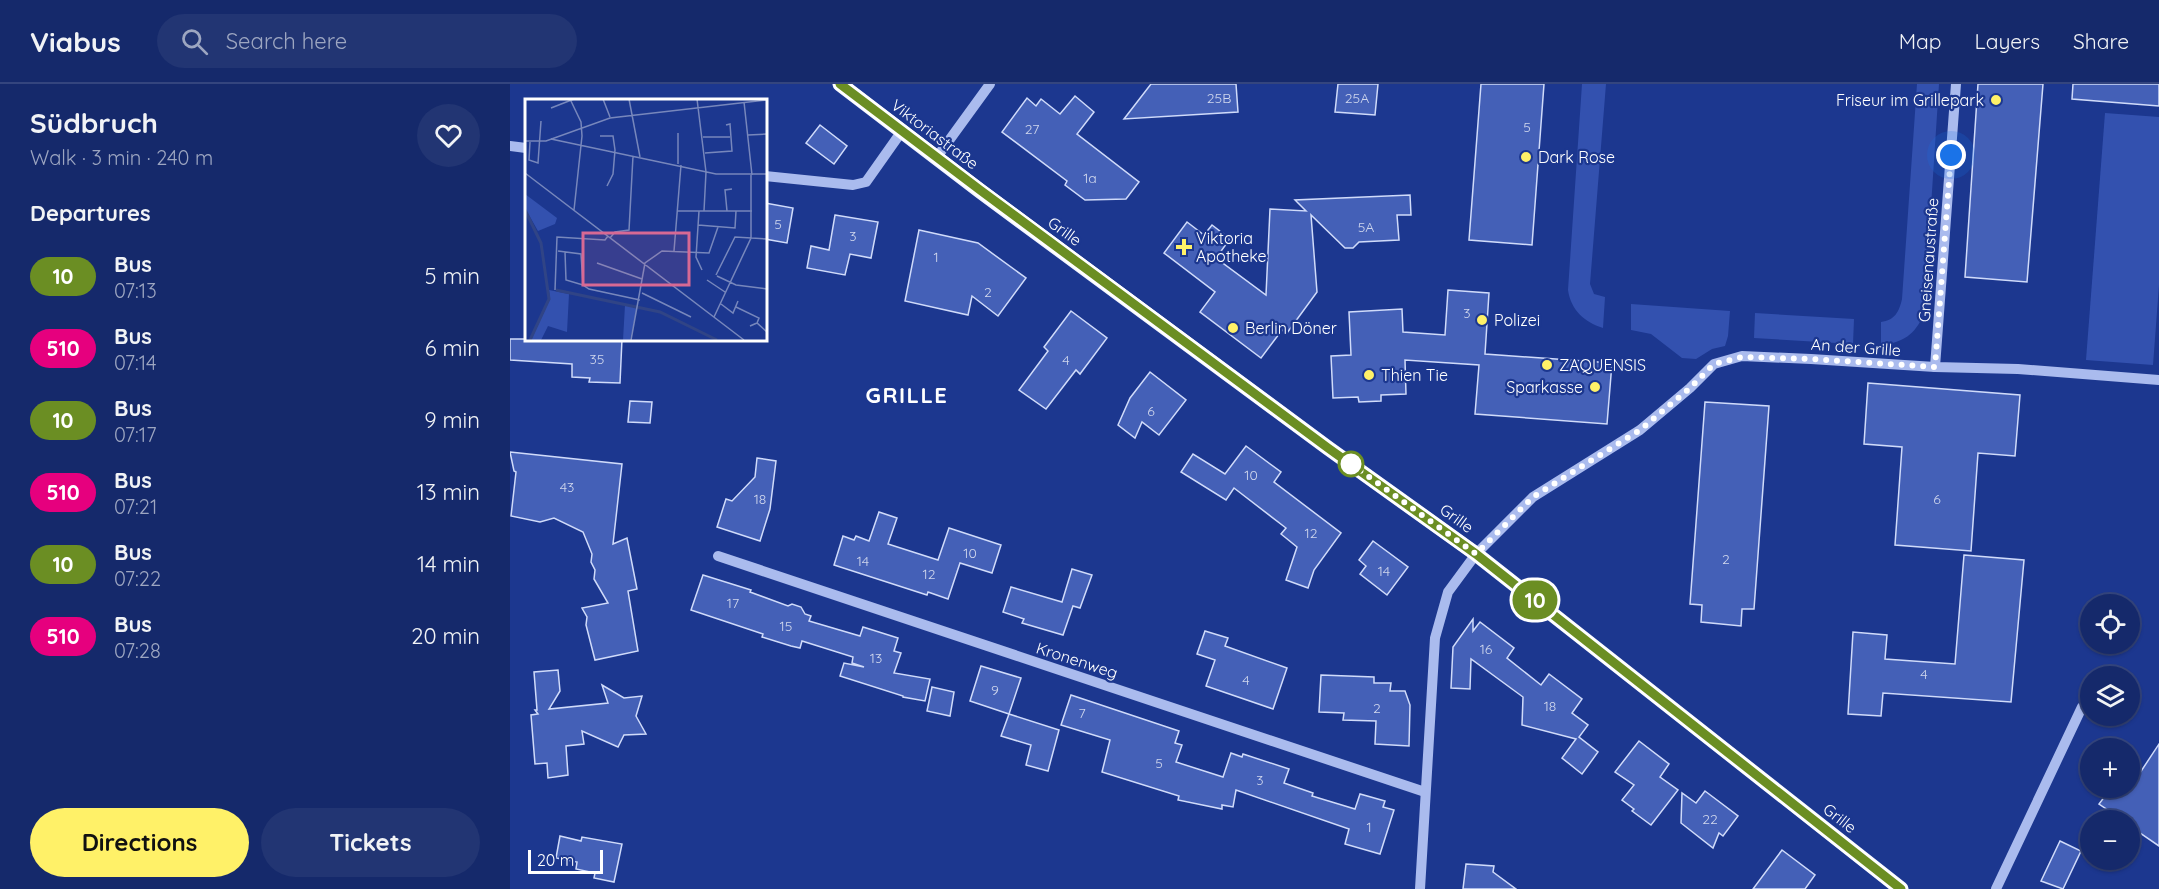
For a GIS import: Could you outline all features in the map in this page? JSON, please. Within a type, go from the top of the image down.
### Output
[{"type":"main road","name":"Viktoriastraße","points":[[840,84],[980,190]]},
{"type":"main road","name":"Grille","points":[[980,190],[1476,554],[1901,889]]},
{"type":"street","points":[[937,157],[990,84]]},
{"type":"street","name":"Gneisenaustraße","points":[[1935,367],[1956,84]]},
{"type":"street","points":[[766,176],[853,185],[866,182],[902,131]]},
{"type":"street","points":[[510,146],[525,148]]},
{"type":"street","name":"An der Grille","points":[[1420,889],[1435,638],[1448,592],[1476,554],[1533,497],[1640,430],[1690,388],[1714,364],[1742,357],[1811,359],[1935,367],[2018,369],[2159,380]]},
{"type":"street","name":"Kronenweg","points":[[718,556],[1425,792]]},
{"type":"street","points":[[1996,889],[2080,711]]},
{"type":"shaded area","points":[[1582,84],[1606,84],[1590,284],[1594,294],[1605,297],[1603,328],[1579,314],[1572,304],[1568,290]]},
{"type":"shaded area","points":[[1917,84],[1939,84],[1924,314],[1916,328],[1907,336],[1881,346],[1881,322],[1896,315],[1902,299]]},
{"type":"shaded area","points":[[2105,113],[2159,117],[2159,285],[2153,365],[2086,360]]},
{"type":"shaded area","points":[[1631,304],[1730,311],[1725,346],[1712,349],[1696,359],[1682,358],[1651,334],[1631,330]]},
{"type":"shaded area","points":[[1755,313],[1854,319],[1853,344],[1754,338]]},
{"type":"building","points":[[1151,84],[1236,84],[1238,112],[1124,119]]},
{"type":"building","points":[[1338,84],[1378,84],[1375,115],[1335,112]]},
{"type":"building","points":[[1481,84],[1544,84],[1532,245],[1469,240]]},
{"type":"building","points":[[1978,84],[2043,84],[2027,282],[1965,277]]},
{"type":"building","points":[[2073,84],[2159,84],[2159,106],[2072,99]]},
{"type":"building","points":[[1075,96],[1094,112],[1077,134],[1139,182],[1126,199],[1085,200],[1065,185],[1067,181],[1002,132],[1027,98],[1036,106],[1041,99],[1060,114]]},
{"type":"building","points":[[820,125],[847,146],[834,164],[806,143]]},
{"type":"building","points":[[1410,195],[1411,215],[1397,215],[1399,240],[1359,242],[1353,248],[1345,248],[1311,215],[1317,292],[1287,333],[1282,330],[1261,358],[1200,312],[1215,292],[1164,253],[1187,222],[1204,235],[1212,225],[1230,239],[1216,258],[1266,295],[1270,209],[1306,211],[1295,200]]},
{"type":"building","points":[[766,203],[793,208],[787,243],[766,239]]},
{"type":"building","points":[[835,215],[878,222],[871,258],[850,254],[845,275],[807,268],[811,246],[829,250]]},
{"type":"building","points":[[919,230],[978,243],[1026,278],[998,316],[972,296],[968,315],[905,301]]},
{"type":"building","points":[[1448,290],[1489,293],[1485,354],[1612,363],[1607,424],[1475,414],[1479,365],[1405,360],[1406,394],[1381,395],[1381,401],[1359,402],[1358,397],[1333,398],[1331,356],[1351,355],[1349,312],[1402,309],[1403,332],[1445,335]]},
{"type":"building","points":[[1071,311],[1107,338],[1080,374],[1076,370],[1046,409],[1019,390],[1048,351],[1044,347]]},
{"type":"building","points":[[510,339],[622,340],[620,383],[589,382],[590,378],[572,377],[572,364],[510,360]]},
{"type":"building","points":[[1150,372],[1186,400],[1159,435],[1142,422],[1135,438],[1118,425],[1130,398]]},
{"type":"building","points":[[1868,383],[2020,395],[2015,456],[1978,453],[1971,551],[1895,545],[1902,447],[1864,444]]},
{"type":"building","points":[[630,401],[652,402],[650,423],[628,422]]},
{"type":"building","points":[[1705,402],[1769,406],[1754,609],[1742,609],[1741,626],[1701,622],[1702,605],[1690,604]]},
{"type":"building","points":[[1246,446],[1281,472],[1274,482],[1341,533],[1314,570],[1308,588],[1286,580],[1297,547],[1281,534],[1286,528],[1234,488],[1226,500],[1181,472],[1193,454],[1225,474]]},
{"type":"building","points":[[510,452],[622,464],[613,544],[627,538],[637,589],[628,591],[638,651],[595,660],[586,625],[587,617],[582,608],[608,603],[594,579],[592,554],[583,532],[554,518],[540,522],[511,516],[516,472]]},
{"type":"building","points":[[757,458],[776,461],[770,509],[760,541],[717,527],[726,499],[732,501],[755,477]]},
{"type":"building","points":[[879,512],[897,518],[888,544],[938,560],[949,528],[1001,545],[992,573],[960,563],[948,599],[928,592],[927,595],[834,565],[843,536],[854,540],[856,536],[869,541]]},
{"type":"building","points":[[1373,541],[1408,567],[1387,595],[1360,574],[1366,566],[1359,560]]},
{"type":"building","points":[[1964,555],[2024,560],[2011,702],[1883,693],[1881,716],[1848,714],[1853,632],[1887,635],[1885,659],[1955,664]]},
{"type":"building","points":[[1072,569],[1092,575],[1080,608],[1073,606],[1063,635],[1022,623],[1024,619],[1003,612],[1011,587],[1062,602]]},
{"type":"building","points":[[703,575],[751,590],[750,592],[788,606],[792,604],[801,607],[805,614],[811,616],[809,621],[860,636],[863,627],[898,638],[894,651],[901,653],[894,673],[930,679],[925,701],[903,697],[840,676],[844,663],[864,667],[852,663],[853,657],[802,641],[800,648],[791,646],[762,637],[763,634],[691,610]]},
{"type":"building","points":[[1473,619],[1473,631],[1480,622],[1514,648],[1507,658],[1541,685],[1549,674],[1582,699],[1572,713],[1588,725],[1579,737],[1598,752],[1582,774],[1562,758],[1576,739],[1522,725],[1523,697],[1471,659],[1470,689],[1451,688],[1453,647]]},
{"type":"building","points":[[1205,631],[1228,638],[1225,646],[1287,668],[1273,709],[1206,686],[1215,660],[1197,654]]},
{"type":"building","points":[[981,666],[1021,678],[1009,714],[970,701]]},
{"type":"building","points":[[558,670],[560,691],[549,709],[608,703],[602,685],[624,698],[642,696],[636,716],[646,734],[624,735],[618,747],[582,731],[584,744],[566,746],[568,775],[548,778],[547,763],[535,764],[531,715],[538,714],[535,710],[537,710],[534,672]]},
{"type":"building","points":[[1321,675],[1374,677],[1374,683],[1391,683],[1390,691],[1405,691],[1410,705],[1409,746],[1375,744],[1376,721],[1343,720],[1344,713],[1319,712]]},
{"type":"building","points":[[932,687],[954,692],[950,716],[927,711]]},
{"type":"building","points":[[1071,695],[1179,731],[1175,743],[1182,745],[1176,762],[1223,777],[1231,753],[1242,757],[1243,754],[1289,769],[1284,783],[1313,793],[1312,796],[1355,809],[1360,794],[1385,801],[1383,807],[1394,810],[1380,854],[1345,844],[1349,829],[1236,790],[1233,807],[1222,805],[1222,809],[1178,800],[1179,796],[1102,772],[1110,740],[1061,725]]},
{"type":"building","points":[[1009,714],[1059,730],[1048,771],[1026,765],[1031,745],[1001,736]]},
{"type":"building","points":[[1639,741],[1669,764],[1660,777],[1678,790],[1651,825],[1632,811],[1634,809],[1622,800],[1634,785],[1615,772]]},
{"type":"building","points":[[2159,744],[2159,846],[2140,833],[2140,810],[2108,810],[2099,804],[2104,798],[2140,798],[2140,773]]},
{"type":"building","points":[[1705,791],[1738,816],[1723,836],[1719,833],[1713,848],[1681,823],[1682,793],[1696,803]]},
{"type":"building","points":[[560,836],[581,841],[582,837],[622,844],[614,882],[594,878],[595,873],[576,869],[577,862],[556,858]]},
{"type":"building","points":[[2060,841],[2080,851],[2063,889],[2041,881]]},
{"type":"building","points":[[1782,850],[1815,875],[1805,889],[1753,889]]},
{"type":"building","points":[[1466,864],[1494,866],[1493,872],[1516,889],[1463,889]]},
{"type":"bus line","name":"10","points":[[840,84],[1328,448],[1476,554],[1901,889]]},
{"type":"place","name":"Friseur im Grillepark","points":[[1996,100]]},
{"type":"place","name":"Dark Rose","points":[[1526,157]]},
{"type":"place","name":"Viktoria Apotheke","points":[[1184,247]]},
{"type":"place","name":"Polizei","points":[[1482,320]]},
{"type":"place","name":"Berlin Döner","points":[[1233,328]]},
{"type":"place","name":"ZAQUENSIS","points":[[1547,365]]},
{"type":"place","name":"Thien Tie","points":[[1369,375]]},
{"type":"place","name":"Sparkasse","points":[[1595,387]]},
{"type":"district","name":"GRILLE","points":[[907,395]]},
{"type":"route","points":[[1351,464],[1347,461],[1476,554],[1533,497],[1640,430],[1690,388],[1714,364],[1742,357],[1935,367],[1951,155]]}]
